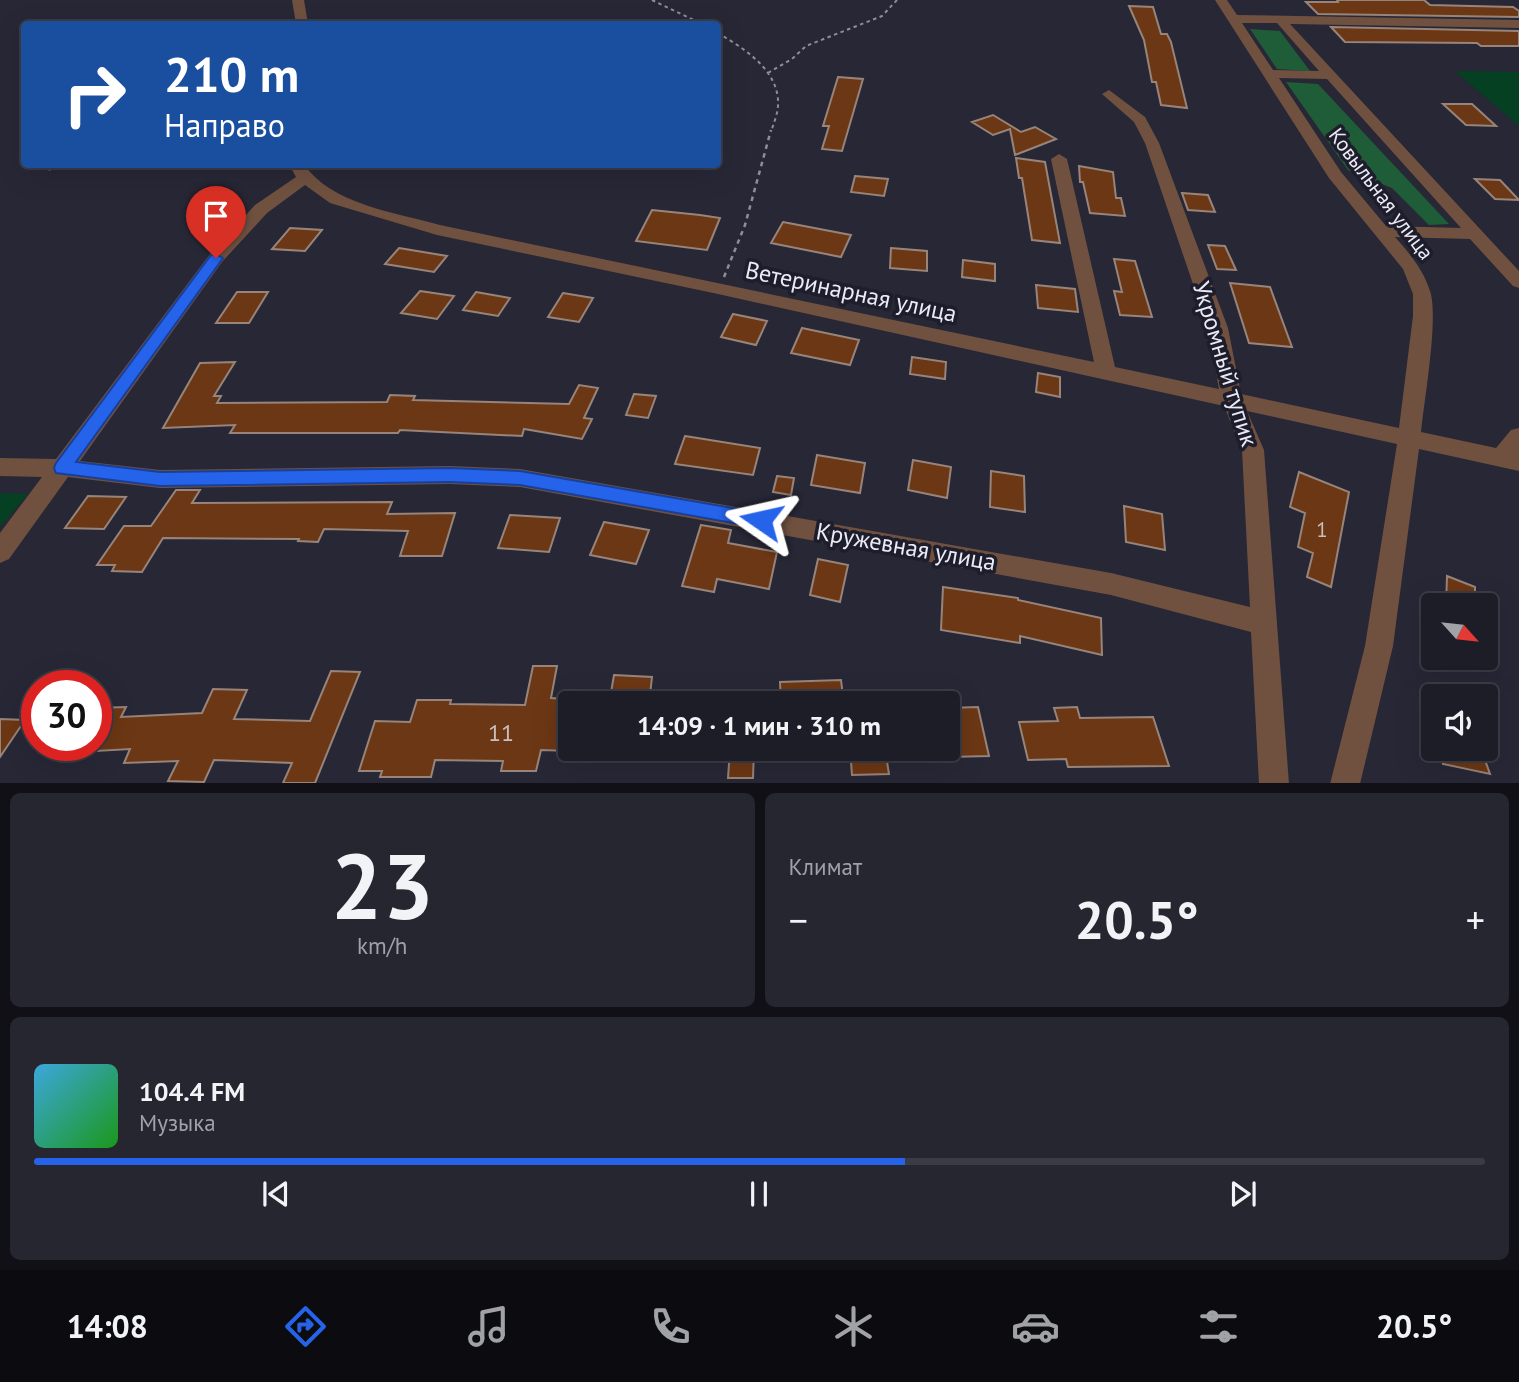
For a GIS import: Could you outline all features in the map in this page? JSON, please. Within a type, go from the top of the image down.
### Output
[{"type":"street","points":[[298,0],[302,21]]},
{"type":"street","name":"Ковыльная улица","points":[[1221,0],[1335,175],[1412,268],[1422,295],[1423,316],[1409,439],[1379,646],[1345,783]]},
{"type":"street","points":[[1235,19],[1282,22],[1519,24]]},
{"type":"street","points":[[1282,22],[1519,282]]},
{"type":"street","points":[[1270,74],[1332,75]]},
{"type":"street","name":"Укромный тупик","points":[[1109,94],[1140,120],[1152,143],[1218,328],[1232,400],[1253,450],[1273,783]]},
{"type":"street","points":[[1059,159],[1103,352],[1105,372]]},
{"type":"street","points":[[0,552],[216,258],[301,171]]},
{"type":"street","name":"Ветеринарная улица","points":[[301,171],[336,200],[437,230],[718,288],[1510,460]]},
{"type":"street","points":[[1382,231],[1476,234]]},
{"type":"street","points":[[1510,460],[1519,436]]},
{"type":"street","name":"Кружевная улица","points":[[0,467],[62,468],[160,479],[450,475],[520,478],[1111,584],[1264,623]]},
{"type":"path","points":[[652,0],[696,21]]},
{"type":"path","points":[[768,73],[792,59],[806,46],[882,16],[897,0]]},
{"type":"path","points":[[718,288],[740,242],[779,99],[768,73],[750,52],[721,35]]},
{"type":"green space","points":[[1250,29],[1280,31],[1310,71],[1277,69]]},
{"type":"green space","points":[[1455,71],[1519,72],[1519,126]]},
{"type":"green space","points":[[1286,82],[1318,84],[1449,224],[1429,225],[1392,188],[1348,170]]},
{"type":"green space","points":[[0,493],[28,494],[0,527]]},
{"type":"building","points":[[1337,0],[1424,0],[1430,5],[1513,7],[1519,11],[1519,17],[1318,14],[1306,2],[1338,2]]},
{"type":"building","points":[[1129,6],[1153,7],[1161,34],[1167,34],[1171,42],[1187,108],[1161,105],[1156,82],[1152,82],[1144,40]]},
{"type":"building","points":[[1331,27],[1519,31],[1519,46],[1345,42]]},
{"type":"building","points":[[838,77],[863,79],[842,151],[822,149],[829,126],[823,126]]},
{"type":"building","points":[[1443,104],[1472,104],[1496,126],[1466,125]]},
{"type":"building","points":[[993,115],[1021,132],[1035,127],[1056,139],[1015,155],[1010,129],[993,135],[972,122]]},
{"type":"building","points":[[1016,158],[1045,162],[1060,243],[1032,240]]},
{"type":"building","points":[[1079,166],[1113,172],[1116,198],[1121,198],[1125,216],[1090,213],[1083,182],[1080,182]]},
{"type":"building","points":[[855,176],[888,179],[884,196],[851,192]]},
{"type":"building","points":[[1475,179],[1500,180],[1519,200],[1495,199]]},
{"type":"building","points":[[1182,193],[1208,195],[1215,212],[1188,210]]},
{"type":"building","points":[[652,210],[720,218],[707,250],[636,241]]},
{"type":"building","points":[[783,222],[851,235],[841,257],[771,243]]},
{"type":"building","points":[[290,228],[322,230],[305,251],[272,249]]},
{"type":"building","points":[[1208,245],[1225,246],[1236,270],[1217,269]]},
{"type":"building","points":[[399,248],[447,256],[434,272],[385,264]]},
{"type":"building","points":[[891,248],[927,251],[927,271],[890,268]]},
{"type":"building","points":[[1114,259],[1135,261],[1152,317],[1120,315],[1114,291],[1122,292]]},
{"type":"building","points":[[963,260],[995,264],[995,281],[962,277]]},
{"type":"building","points":[[1230,283],[1270,287],[1292,347],[1249,343]]},
{"type":"building","points":[[1036,285],[1075,289],[1078,312],[1038,308]]},
{"type":"building","points":[[420,291],[454,296],[437,319],[401,313]]},
{"type":"building","points":[[237,292],[268,292],[249,323],[216,323]]},
{"type":"building","points":[[476,292],[510,298],[498,316],[463,310]]},
{"type":"building","points":[[563,293],[593,298],[579,322],[548,317]]},
{"type":"building","points":[[733,314],[767,321],[756,345],[721,337]]},
{"type":"building","points":[[802,328],[859,340],[850,365],[791,353]]},
{"type":"building","points":[[912,357],[946,362],[945,379],[910,374]]},
{"type":"building","points":[[235,362],[214,396],[221,396],[217,403],[387,402],[390,395],[415,396],[413,400],[569,404],[579,385],[598,388],[584,418],[592,419],[582,439],[524,429],[522,436],[400,430],[398,433],[230,433],[235,425],[163,428],[200,363]]},
{"type":"building","points":[[1038,373],[1060,377],[1060,397],[1036,392]]},
{"type":"building","points":[[634,394],[656,396],[648,418],[626,415]]},
{"type":"building","points":[[685,436],[760,448],[753,475],[675,464]]},
{"type":"building","points":[[817,455],[865,463],[860,493],[811,485]]},
{"type":"building","points":[[913,460],[951,467],[947,498],[908,490]]},
{"type":"building","points":[[991,471],[1024,476],[1025,512],[990,507]]},
{"type":"building","points":[[1299,472],[1349,492],[1331,587],[1307,577],[1313,553],[1298,547],[1305,513],[1290,507]]},
{"type":"building","points":[[777,476],[794,478],[791,495],[773,492]]},
{"type":"building","points":[[176,490],[200,490],[192,503],[392,502],[387,514],[455,513],[442,556],[400,556],[408,531],[324,529],[318,542],[298,541],[299,539],[163,538],[142,572],[112,571],[115,565],[97,565],[124,526],[151,526]]},
{"type":"building","points":[[88,496],[126,497],[104,529],[65,528]]},
{"type":"building","points":[[1124,506],[1162,514],[1165,550],[1126,542]]},
{"type":"building","points":[[510,515],[560,518],[549,552],[498,548]]},
{"type":"building","points":[[604,522],[649,530],[636,564],[590,555]]},
{"type":"building","points":[[701,525],[731,530],[728,543],[777,552],[769,589],[717,579],[714,592],[682,586]]},
{"type":"building","points":[[818,559],[848,565],[840,602],[810,595]]},
{"type":"building","points":[[1447,576],[1475,587],[1475,593],[1446,593]]},
{"type":"building","points":[[943,587],[1018,598],[1101,618],[1102,655],[1020,636],[1020,643],[941,630]]},
{"type":"building","points":[[533,666],[557,666],[551,698],[558,698],[558,751],[541,750],[536,771],[501,771],[503,761],[435,760],[431,777],[380,777],[382,771],[359,771],[375,721],[410,722],[417,700],[451,700],[450,704],[525,705]]},
{"type":"building","points":[[331,671],[360,672],[315,783],[283,783],[292,763],[214,760],[204,782],[168,781],[178,761],[124,763],[130,749],[112,750],[112,707],[126,707],[121,717],[202,713],[213,689],[247,690],[234,719],[310,721]]},
{"type":"building","points":[[614,675],[652,677],[650,691],[611,691]]},
{"type":"building","points":[[841,680],[842,691],[780,691],[780,682]]},
{"type":"building","points":[[978,707],[989,756],[960,757],[960,708]]},
{"type":"building","points":[[1077,707],[1080,718],[1153,717],[1169,766],[1068,767],[1066,759],[1028,760],[1019,722],[1058,721],[1054,708]]},
{"type":"building","points":[[0,719],[21,720],[21,726],[0,757]]},
{"type":"building","points":[[729,761],[754,761],[753,778],[728,778]]},
{"type":"building","points":[[851,761],[887,761],[889,774],[852,775]]},
{"type":"building","points":[[1442,761],[1485,761],[1490,774],[1443,764]]},
{"type":"route","points":[[216,258],[62,468],[160,479],[450,475],[520,478],[761,520]]}]
